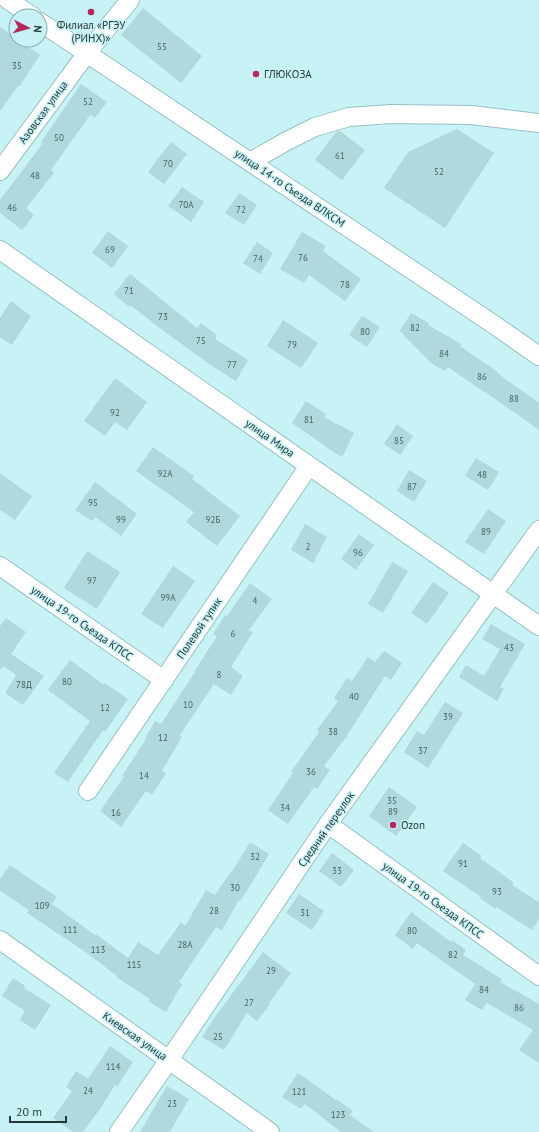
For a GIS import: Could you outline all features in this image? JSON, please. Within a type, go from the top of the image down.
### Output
[{"type":"street","points":[[8,0],[20,8]]},
{"type":"street","name":"Азовская улица","points":[[0,171],[87,53],[130,0]]},
{"type":"street","name":"улица 14-го Съезда ВЛКСМ","points":[[48,27],[484,317],[539,356]]},
{"type":"street","points":[[250,162],[315,127],[349,117],[391,114],[471,115],[539,123]]},
{"type":"street","name":"улица Мира","points":[[0,250],[539,626]]},
{"type":"street","name":"Полевой тупик","points":[[88,791],[309,466]]},
{"type":"street","name":"Средний переулок","points":[[119,1132],[328,824],[539,530]]},
{"type":"street","name":"улица 19-го Съезда КПСС","points":[[0,566],[164,680]]},
{"type":"street","name":"улица 19-го Съезда КПСС","points":[[328,824],[539,976]]},
{"type":"street","name":"Киевская улица","points":[[0,940],[270,1132]]},
{"type":"building","points":[[143,8],[202,56],[181,83],[121,35]]},
{"type":"building","points":[[0,27],[8,32],[8,48],[30,48],[40,55],[19,87],[18,86],[0,111]]},
{"type":"building","points":[[81,84],[107,102],[95,118],[90,115],[51,170],[54,173],[26,208],[34,215],[22,230],[0,213],[0,200],[43,143],[41,142]]},
{"type":"building","points":[[457,129],[494,153],[445,228],[384,188],[408,152]]},
{"type":"building","points":[[340,131],[365,150],[342,180],[315,160],[336,132]]},
{"type":"building","points":[[171,142],[187,154],[164,184],[148,172]]},
{"type":"building","points":[[182,187],[204,202],[191,222],[168,206]]},
{"type":"building","points":[[239,193],[257,205],[244,225],[225,213]]},
{"type":"building","points":[[108,231],[128,246],[112,268],[92,253]]},
{"type":"building","points":[[302,232],[326,246],[323,251],[361,279],[345,301],[309,275],[304,283],[280,269]]},
{"type":"building","points":[[257,242],[273,253],[260,274],[243,263]]},
{"type":"building","points":[[130,274],[197,328],[201,323],[217,335],[215,339],[248,360],[236,381],[215,368],[130,305],[129,307],[114,294]]},
{"type":"building","points":[[11,301],[31,316],[12,345],[0,337],[0,318]]},
{"type":"building","points":[[411,313],[429,323],[428,325],[461,344],[460,346],[539,403],[539,430],[448,367],[445,371],[432,364],[400,331]]},
{"type":"building","points":[[362,316],[380,327],[367,347],[349,335]]},
{"type":"building","points":[[283,320],[318,343],[301,368],[267,346]]},
{"type":"building","points":[[115,378],[147,402],[127,430],[115,422],[105,436],[84,421]]},
{"type":"building","points":[[306,401],[326,414],[324,417],[354,433],[342,457],[292,423]]},
{"type":"building","points":[[397,424],[413,436],[400,455],[384,444]]},
{"type":"building","points":[[153,447],[194,476],[192,479],[240,516],[217,546],[186,522],[194,512],[136,471]]},
{"type":"building","points":[[476,458],[499,472],[488,490],[465,476]]},
{"type":"building","points":[[409,470],[427,481],[414,502],[397,491]]},
{"type":"building","points":[[0,473],[32,496],[15,520],[0,510]]},
{"type":"building","points":[[95,482],[137,514],[121,536],[95,517],[92,521],[75,510]]},
{"type":"building","points":[[488,509],[506,521],[484,554],[465,542]]},
{"type":"building","points":[[305,524],[327,537],[313,563],[291,550]]},
{"type":"building","points":[[359,534],[374,545],[356,570],[341,559]]},
{"type":"building","points":[[87,551],[120,572],[97,609],[64,588]]},
{"type":"building","points":[[392,562],[408,571],[383,613],[368,604]]},
{"type":"building","points":[[173,566],[195,581],[163,628],[141,614]]},
{"type":"building","points":[[433,582],[449,593],[427,624],[411,613]]},
{"type":"building","points":[[250,583],[272,599],[249,630],[253,632],[231,667],[243,676],[231,695],[214,684],[180,735],[182,737],[162,771],[166,773],[152,795],[146,791],[121,827],[100,811],[124,777],[122,776],[146,739],[145,738],[155,721],[161,724],[217,636],[213,634],[225,615],[227,616]]},
{"type":"building","points":[[6,618],[26,632],[11,654],[44,676],[23,705],[5,693],[16,675],[3,666],[0,670],[0,626]]},
{"type":"building","points":[[491,624],[525,644],[500,687],[504,689],[497,701],[459,677],[466,665],[484,676],[500,649],[482,639]]},
{"type":"building","points":[[384,651],[402,663],[391,680],[385,676],[346,737],[324,766],[330,770],[317,789],[314,787],[288,824],[268,810],[293,773],[291,772],[319,732],[317,730],[338,701],[334,698],[347,678],[352,681],[368,657],[375,662]]},
{"type":"building","points":[[70,660],[104,685],[105,683],[128,699],[105,732],[103,730],[68,782],[54,773],[90,721],[48,690]]},
{"type":"building","points":[[445,702],[463,713],[428,768],[404,752],[417,731],[424,735]]},
{"type":"building","points":[[389,787],[417,807],[396,836],[369,816]]},
{"type":"building","points":[[250,842],[269,854],[250,886],[240,901],[239,900],[222,930],[216,927],[179,982],[182,984],[166,1012],[149,1002],[150,999],[116,977],[117,976],[84,951],[27,913],[29,910],[0,891],[0,879],[10,865],[57,897],[52,904],[128,958],[138,942],[158,955],[181,922],[185,926],[206,890],[215,895],[231,873]]},
{"type":"building","points":[[463,843],[482,856],[480,858],[514,883],[512,885],[539,902],[539,919],[532,930],[496,907],[495,909],[480,898],[481,897],[443,871]]},
{"type":"building","points":[[332,853],[354,870],[341,887],[319,871]]},
{"type":"building","points":[[299,894],[324,911],[312,930],[286,913]]},
{"type":"building","points":[[411,912],[451,942],[452,940],[466,950],[463,955],[502,979],[500,982],[539,1004],[539,1063],[519,1050],[533,1030],[487,1003],[482,1010],[465,1000],[475,984],[417,943],[413,949],[395,935]]},
{"type":"building","points":[[263,952],[291,973],[257,1021],[247,1013],[224,1050],[202,1037],[212,1021]]},
{"type":"building","points":[[13,978],[25,986],[24,988],[51,1005],[35,1030],[20,1020],[25,1011],[2,996]]},
{"type":"building","points":[[110,1046],[133,1062],[117,1087],[115,1085],[83,1132],[73,1132],[53,1118],[72,1091],[66,1087],[76,1071],[88,1079]]},
{"type":"building","points":[[298,1073],[353,1111],[350,1115],[374,1132],[341,1132],[305,1104],[301,1109],[282,1097]]},
{"type":"building","points":[[167,1086],[189,1099],[170,1132],[140,1132]]},
{"type":"place","name":"Филиал «РГЭУ (РИНХ)»","points":[[91,12]]},
{"type":"place","name":"ГЛЮКОЗА","points":[[256,74]]},
{"type":"place","name":"Ozon","points":[[393,825]]}]
